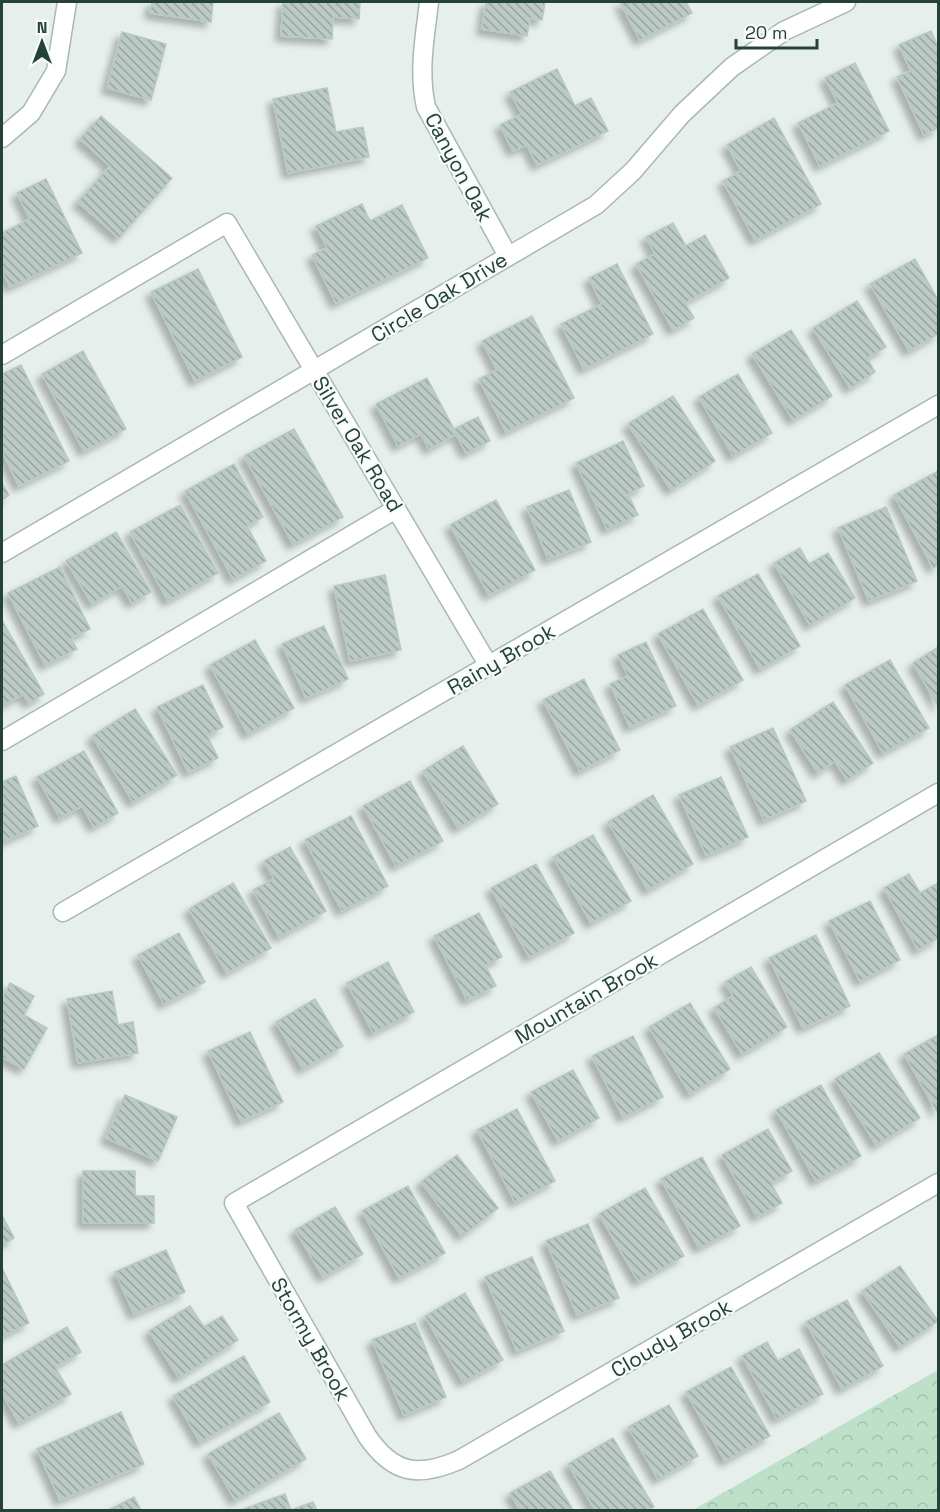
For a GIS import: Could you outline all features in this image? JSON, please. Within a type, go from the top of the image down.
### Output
[{"type":"street","points":[[2,138],[31,114],[56,71],[67,2]]},
{"type":"street","name":"Canyon Oak","points":[[429,2],[421,85],[426,107],[508,256]]},
{"type":"street","name":"Circle Oak Drive","points":[[2,553],[596,205],[633,171],[682,114],[732,67],[784,31],[846,2]]},
{"type":"street","name":"Silver Oak Road","points":[[2,355],[227,223],[489,666]]},
{"type":"street","name":"Rainy Brook","points":[[63,912],[939,405]]},
{"type":"street","points":[[2,741],[396,509]]},
{"type":"street","name":"Mountain Brook","points":[[234,1203],[939,793]]},
{"type":"street","name":"Cloudy Brook","points":[[398,1466],[417,1473],[439,1469],[459,1460],[939,1183]]},
{"type":"street","name":"Stormy Brook","points":[[234,1203],[367,1436],[380,1454],[398,1466]]},
{"type":"green space","points":[[938,1370],[938,1510],[693,1510]]},
{"type":"building","points":[[152,2],[213,2],[211,22],[150,13]]},
{"type":"building","points":[[283,2],[360,2],[359,19],[333,17],[332,39],[281,36]]},
{"type":"building","points":[[486,2],[545,2],[542,20],[530,18],[527,36],[482,29]]},
{"type":"building","points":[[620,2],[686,2],[692,13],[640,40]]},
{"type":"building","points":[[931,31],[938,47],[938,128],[924,135],[897,77],[911,71],[899,45]]},
{"type":"building","points":[[122,32],[166,44],[151,100],[107,88]]},
{"type":"building","points":[[855,63],[889,131],[820,166],[798,123],[838,103],[825,78]]},
{"type":"building","points":[[557,69],[575,106],[591,98],[608,131],[537,165],[527,145],[513,151],[500,125],[522,114],[510,92]]},
{"type":"building","points":[[327,88],[336,132],[363,127],[369,157],[288,173],[273,99]]},
{"type":"building","points":[[101,116],[172,178],[119,238],[78,202],[110,166],[80,139]]},
{"type":"building","points":[[774,118],[821,204],[755,240],[723,181],[741,171],[727,145]]},
{"type":"building","points":[[46,179],[82,253],[10,287],[2,271],[2,233],[30,219],[17,193]]},
{"type":"building","points":[[362,204],[370,221],[402,205],[428,258],[336,303],[312,255],[327,248],[316,226]]},
{"type":"building","points":[[673,223],[686,246],[705,235],[729,278],[685,303],[694,318],[673,330],[636,264],[655,254],[646,237]]},
{"type":"building","points":[[915,259],[938,300],[938,334],[909,351],[870,284]]},
{"type":"building","points":[[617,264],[653,334],[584,369],[561,324],[602,304],[589,278]]},
{"type":"building","points":[[198,269],[242,357],[195,381],[151,292]]},
{"type":"building","points":[[857,301],[886,347],[867,358],[875,372],[850,388],[813,328]]},
{"type":"building","points":[[532,316],[574,398],[506,432],[479,379],[497,370],[482,341]]},
{"type":"building","points":[[791,330],[832,396],[793,420],[752,354]]},
{"type":"building","points":[[83,351],[126,429],[84,451],[42,374]]},
{"type":"building","points":[[21,365],[69,461],[19,486],[2,451],[2,374]]},
{"type":"building","points":[[738,374],[772,433],[733,456],[699,397]]},
{"type":"building","points":[[427,378],[454,429],[478,417],[490,441],[466,453],[456,434],[429,449],[421,434],[398,446],[376,404]]},
{"type":"building","points":[[673,396],[715,461],[671,490],[628,424]]},
{"type":"building","points":[[294,429],[343,517],[293,544],[244,456]]},
{"type":"building","points":[[623,441],[644,486],[628,494],[638,515],[607,529],[576,463]]},
{"type":"building","points":[[234,464],[263,517],[247,526],[266,561],[233,579],[185,491]]},
{"type":"building","points":[[938,471],[938,565],[933,568],[894,495]]},
{"type":"building","points":[[2,482],[9,495],[2,500]]},
{"type":"building","points":[[569,490],[591,542],[548,559],[527,507]]},
{"type":"building","points":[[496,500],[535,570],[489,595],[450,525]]},
{"type":"building","points":[[180,505],[218,573],[168,601],[130,532]]},
{"type":"building","points":[[886,507],[917,581],[869,601],[838,528]]},
{"type":"building","points":[[116,532],[151,592],[132,603],[122,586],[92,604],[66,561]]},
{"type":"building","points":[[800,548],[809,564],[828,553],[855,598],[810,625],[774,563]]},
{"type":"building","points":[[60,567],[90,629],[71,638],[77,649],[45,665],[8,593]]},
{"type":"building","points":[[758,574],[800,646],[760,669],[718,596]]},
{"type":"building","points":[[385,575],[401,650],[350,661],[334,586]]},
{"type":"building","points":[[703,609],[743,680],[698,705],[658,634]]},
{"type":"building","points":[[2,620],[44,694],[29,703],[23,694],[2,706]]},
{"type":"building","points":[[324,626],[348,679],[306,698],[282,644]]},
{"type":"building","points":[[255,640],[294,708],[248,734],[210,665]]},
{"type":"building","points":[[646,642],[676,706],[630,727],[610,684],[628,676],[618,655]]},
{"type":"building","points":[[938,647],[938,706],[913,663]]},
{"type":"building","points":[[890,660],[929,728],[883,753],[845,685]]},
{"type":"building","points":[[584,679],[620,750],[580,771],[543,700]]},
{"type":"building","points":[[203,685],[223,727],[207,735],[218,758],[188,772],[157,707]]},
{"type":"building","points":[[833,702],[873,763],[847,780],[835,761],[818,773],[790,730]]},
{"type":"building","points":[[135,709],[177,775],[133,802],[92,736]]},
{"type":"building","points":[[773,728],[806,801],[764,820],[730,747]]},
{"type":"building","points":[[463,746],[498,804],[458,828],[423,771]]},
{"type":"building","points":[[84,751],[118,813],[94,827],[82,806],[60,818],[37,777]]},
{"type":"building","points":[[16,776],[38,826],[2,842],[2,782]]},
{"type":"building","points":[[721,777],[748,837],[706,855],[679,795]]},
{"type":"building","points":[[410,781],[443,841],[396,866],[363,806]]},
{"type":"building","points":[[653,795],[693,864],[648,890],[608,822]]},
{"type":"building","points":[[351,816],[388,886],[342,911],[305,840]]},
{"type":"building","points":[[593,835],[631,901],[591,923],[553,857]]},
{"type":"building","points":[[290,847],[326,911],[279,937],[253,890],[274,879],[264,861]]},
{"type":"building","points":[[536,864],[574,933],[529,957],[491,888]]},
{"type":"building","points":[[909,874],[920,893],[938,883],[938,938],[918,950],[884,888]]},
{"type":"building","points":[[233,883],[271,948],[227,973],[189,909]]},
{"type":"building","points":[[870,901],[900,960],[860,981],[829,921]]},
{"type":"building","points":[[479,913],[502,957],[485,965],[496,986],[467,1000],[434,936]]},
{"type":"building","points":[[179,933],[205,982],[164,1004],[138,955]]},
{"type":"building","points":[[816,935],[850,1006],[803,1028],[769,958]]},
{"type":"building","points":[[388,962],[414,1012],[373,1033],[347,983]]},
{"type":"building","points":[[751,967],[787,1027],[742,1054],[714,1008],[733,996],[725,982]]},
{"type":"building","points":[[10,983],[34,996],[24,1015],[47,1028],[24,1069],[2,1057],[2,999]]},
{"type":"building","points":[[112,991],[118,1025],[133,1022],[138,1053],[78,1063],[67,999]]},
{"type":"building","points":[[315,999],[343,1046],[303,1069],[276,1022]]},
{"type":"building","points":[[690,1003],[730,1069],[690,1094],[649,1027]]},
{"type":"building","points":[[250,1032],[283,1102],[241,1121],[208,1051]]},
{"type":"building","points":[[938,1035],[938,1111],[937,1112],[904,1054]]},
{"type":"building","points":[[633,1036],[663,1097],[623,1117],[592,1056]]},
{"type":"building","points":[[879,1053],[920,1118],[876,1145],[835,1079]]},
{"type":"building","points":[[573,1070],[599,1118],[558,1141],[531,1092]]},
{"type":"building","points":[[821,1085],[861,1156],[816,1181],[776,1110]]},
{"type":"building","points":[[125,1095],[177,1117],[158,1161],[106,1138]]},
{"type":"building","points":[[517,1109],[555,1181],[515,1202],[477,1130]]},
{"type":"building","points":[[768,1129],[792,1171],[771,1183],[782,1203],[757,1217],[722,1155]]},
{"type":"building","points":[[457,1155],[498,1208],[462,1236],[421,1182]]},
{"type":"building","points":[[702,1157],[740,1226],[699,1248],[661,1179]]},
{"type":"building","points":[[83,1171],[135,1171],[135,1196],[154,1196],[154,1223],[83,1223]]},
{"type":"building","points":[[408,1186],[445,1253],[399,1278],[362,1211]]},
{"type":"building","points":[[645,1188],[684,1256],[638,1281],[599,1214]]},
{"type":"building","points":[[335,1207],[363,1254],[323,1277],[295,1230]]},
{"type":"building","points":[[2,1215],[14,1238],[2,1245]]},
{"type":"building","points":[[588,1224],[619,1298],[577,1315],[546,1241]]},
{"type":"building","points":[[166,1250],[185,1292],[134,1314],[115,1272]]},
{"type":"building","points":[[532,1257],[564,1331],[517,1351],[485,1277]]},
{"type":"building","points":[[900,1266],[938,1321],[900,1347],[862,1291]]},
{"type":"building","points":[[2,1268],[29,1323],[2,1336]]},
{"type":"building","points":[[465,1293],[503,1360],[463,1382],[425,1316]]},
{"type":"building","points":[[847,1300],[883,1366],[842,1389],[806,1322]]},
{"type":"building","points":[[190,1306],[204,1327],[222,1316],[238,1340],[179,1378],[149,1331]]},
{"type":"building","points":[[415,1323],[446,1397],[404,1415],[372,1340]]},
{"type":"building","points":[[67,1327],[81,1352],[55,1367],[71,1394],[19,1423],[2,1393],[2,1365]]},
{"type":"building","points":[[767,1342],[778,1361],[799,1349],[823,1394],[777,1419],[742,1356]]},
{"type":"building","points":[[244,1356],[270,1402],[200,1442],[173,1396]]},
{"type":"building","points":[[731,1367],[770,1436],[725,1461],[686,1392]]},
{"type":"building","points":[[669,1405],[698,1456],[658,1479],[628,1427]]},
{"type":"building","points":[[121,1412],[144,1464],[60,1500],[37,1449]]},
{"type":"building","points":[[279,1413],[306,1459],[235,1500],[208,1454]]},
{"type":"building","points":[[613,1438],[654,1507],[647,1510],[595,1510],[568,1464]]},
{"type":"building","points":[[550,1471],[573,1510],[520,1510],[510,1493]]},
{"type":"building","points":[[285,1494],[291,1510],[241,1510]]},
{"type":"building","points":[[134,1497],[141,1510],[109,1510]]},
{"type":"building","points":[[313,1502],[317,1510],[291,1510]]}]
